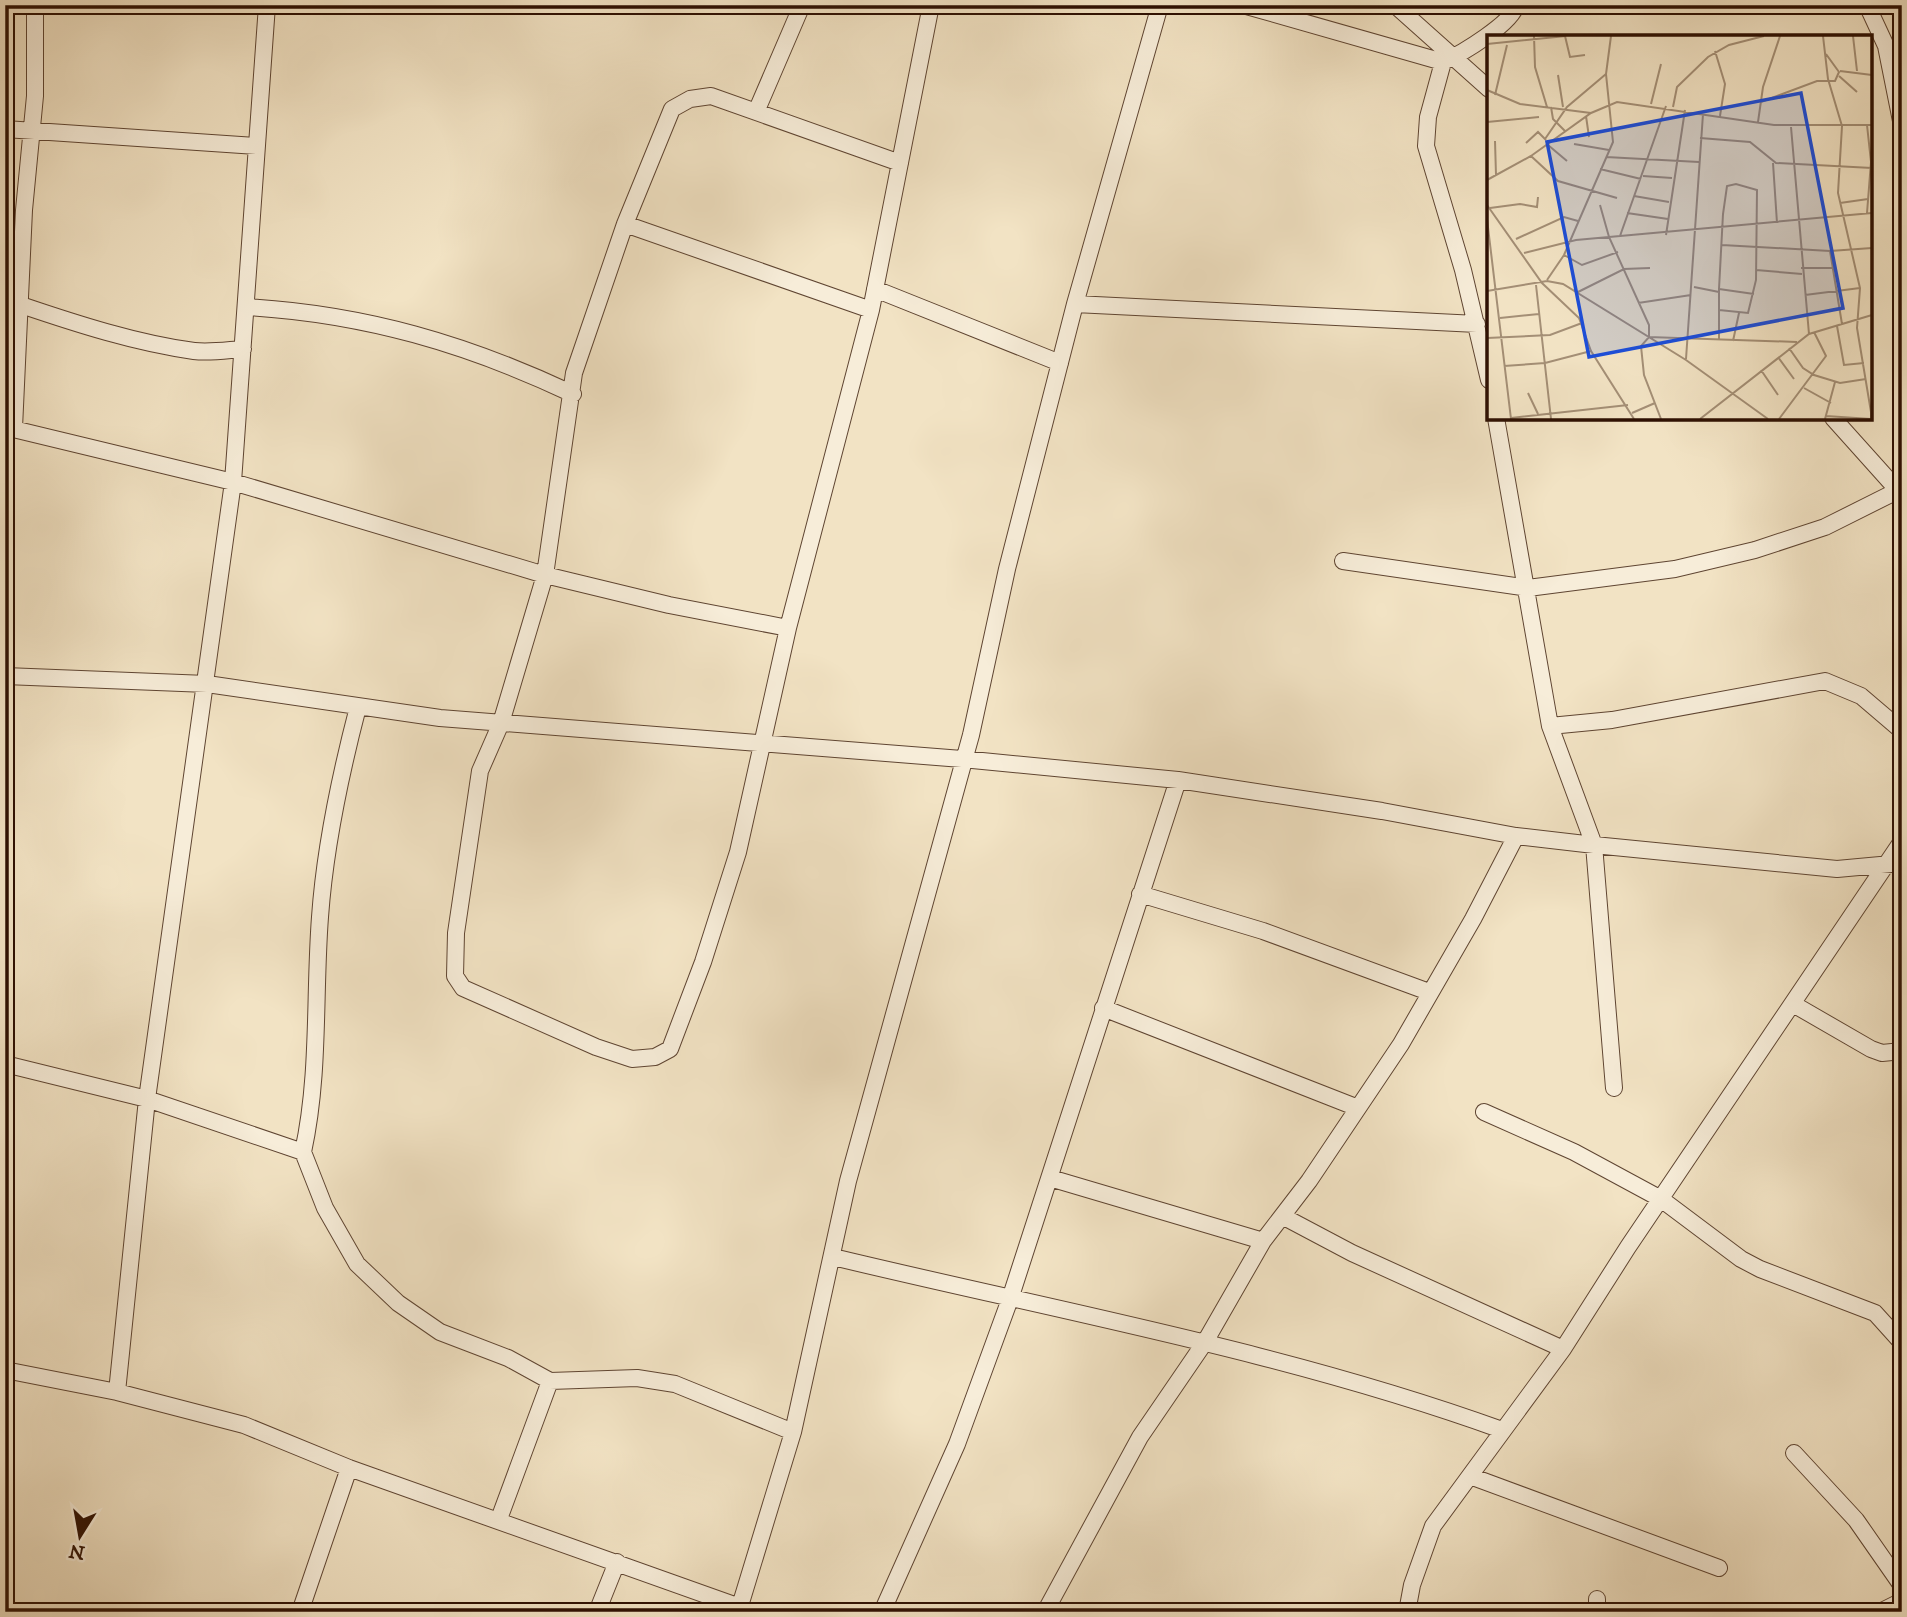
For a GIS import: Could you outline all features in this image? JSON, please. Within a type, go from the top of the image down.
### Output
[{"type":"street","points":[[35,5],[36,96],[24,210],[21,305],[9,427],[233,482],[545,575],[668,605],[788,628]]},
{"type":"street","points":[[117,1392],[147,1099],[207,684],[233,482],[267,5]]},
{"type":"street","points":[[756,112],[802,5]]},
{"type":"street","points":[[900,163],[711,96],[690,99],[672,109],[588,324],[574,373],[545,575],[501,723],[480,771],[456,933],[455,976],[463,988],[500,1007],[632,1059],[655,1057],[670,1049],[703,962],[738,852],[788,628],[871,310],[900,163],[930,5]]},
{"type":"street","points":[[5,1370],[117,1392],[244,1424],[349,1468],[747,1609],[793,1432],[848,1181],[915,948],[962,759],[971,735],[1007,569],[1075,304],[1160,5]]},
{"type":"street","points":[[1243,5],[1449,59]]},
{"type":"street","points":[[1395,5],[1449,59],[1487,88]]},
{"type":"street","points":[[1487,371],[1477,324],[1426,146],[1428,117],[1449,59],[1491,32],[1515,12],[1516,5]]},
{"type":"street","points":[[1867,5],[1894,45],[1902,126]]},
{"type":"street","points":[[5,129],[257,146]]},
{"type":"street","points":[[625,225],[871,310]]},
{"type":"street","points":[[875,289],[1060,363]]},
{"type":"street","points":[[1075,304],[1477,324]]},
{"type":"street","points":[[21,305],[69,321],[154,343],[197,351],[243,349]]},
{"type":"street","points":[[247,307],[284,310],[419,333],[516,367],[573,394]]},
{"type":"street","points":[[1496,420],[1528,588],[1538,666],[1550,726],[1594,845],[1614,1088]]},
{"type":"street","points":[[1343,561],[1528,588],[1675,569],[1755,550],[1825,527],[1900,493],[1835,420]]},
{"type":"street","points":[[5,676],[207,684],[440,718],[962,759],[1178,779],[1382,811],[1516,836],[1837,869],[1902,863]]},
{"type":"street","points":[[1550,726],[1612,720],[1825,681],[1861,696],[1902,732]]},
{"type":"street","points":[[358,706],[336,791],[320,916],[313,1105],[303,1152],[326,1208],[357,1264],[398,1303],[440,1332],[508,1358],[550,1381],[637,1378],[675,1384],[793,1432]]},
{"type":"street","points":[[882,1612],[957,1444],[1010,1299],[1178,779]]},
{"type":"street","points":[[1045,1612],[1140,1437],[1205,1342],[1263,1241],[1284,1217],[1401,1044],[1473,919],[1516,836]]},
{"type":"street","points":[[1408,1612],[1412,1585],[1433,1526],[1563,1349],[1902,841]]},
{"type":"street","points":[[1140,894],[1263,931],[1429,992]]},
{"type":"street","points":[[1793,1004],[1871,1049],[1882,1053],[1902,1051]]},
{"type":"street","points":[[1103,1008],[1358,1108]]},
{"type":"street","points":[[5,1065],[147,1099],[303,1152]]},
{"type":"street","points":[[1484,1112],[1574,1152],[1661,1199],[1741,1259],[1875,1313],[1902,1343]]},
{"type":"street","points":[[1050,1178],[1263,1241]]},
{"type":"street","points":[[1284,1217],[1352,1253],[1563,1349]]},
{"type":"street","points":[[833,1257],[1205,1342],[1455,1413],[1502,1430]]},
{"type":"street","points":[[499,1519],[550,1381]]},
{"type":"street","points":[[1794,1453],[1856,1520],[1902,1586]]},
{"type":"street","points":[[284,1612],[301,1611],[349,1468]]},
{"type":"street","points":[[1469,1476],[1719,1568]]},
{"type":"street","points":[[597,1612],[617,1562]]}]
